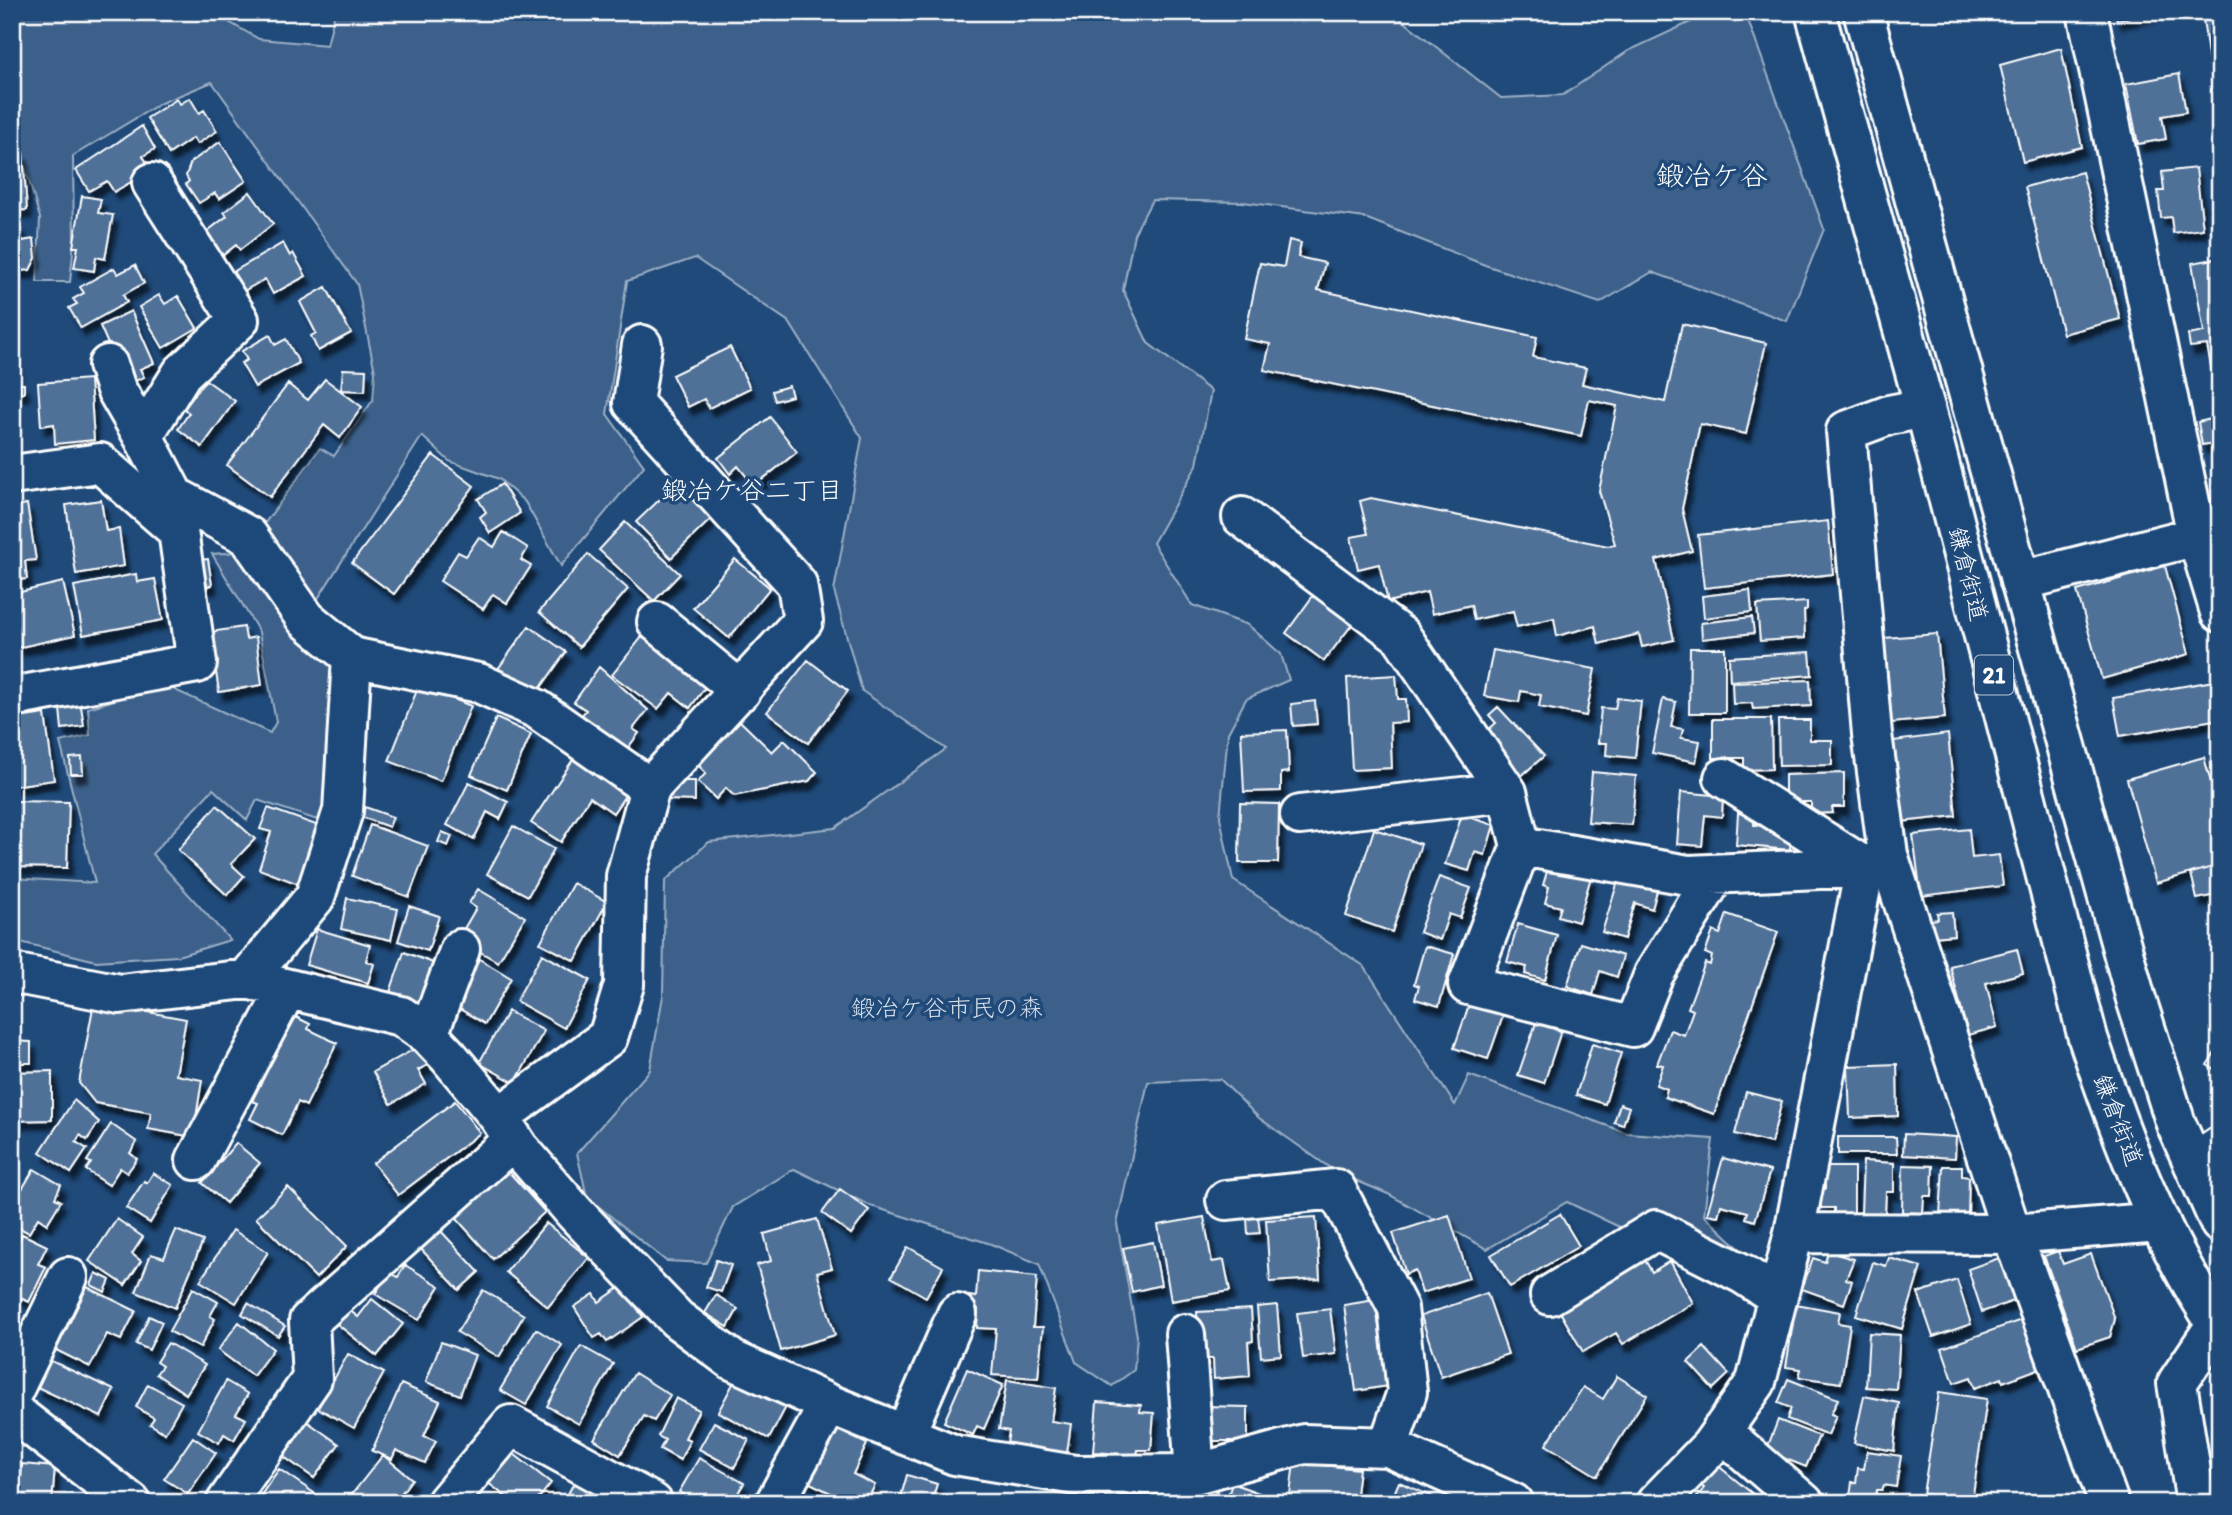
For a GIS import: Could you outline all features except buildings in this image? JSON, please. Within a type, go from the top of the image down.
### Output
[{"type":"street","name":"鎌倉街道","points":[[1815,12],[1925,408],[2088,1038],[2122,1140],[2160,1222],[2218,1324],[2177,1383],[2196,1503]]},
{"type":"street","name":"鎌倉街道","points":[[1863,12],[2136,999],[2176,1124],[2207,1155],[2220,1223]]},
{"type":"street","points":[[2087,12],[2197,536],[2220,612]]},
{"type":"street","points":[[143,436],[182,373],[240,320],[152,183]]},
{"type":"street","points":[[226,1503],[312,1380],[309,1321],[506,1128],[608,1037],[624,985],[626,876],[650,788],[803,621],[797,584],[633,403],[642,345]]},
{"type":"street","points":[[108,365],[116,388],[174,496],[248,536],[306,619],[352,657],[479,683],[537,709],[650,788]]},
{"type":"street","points":[[1656,1503],[1711,1446],[1756,1382],[1794,1233],[1877,861],[1872,734],[1846,431],[1889,415],[1925,408]]},
{"type":"street","points":[[12,475],[100,463],[178,531],[197,663],[12,697]]},
{"type":"street","points":[[1242,517],[1401,636],[1507,792],[1521,846],[1468,985],[1633,1027],[1654,974],[1715,875]]},
{"type":"street","points":[[2020,581],[2197,536]]},
{"type":"street","points":[[657,622],[741,691]]},
{"type":"street","points":[[247,979],[315,897],[343,811],[352,657]]},
{"type":"street","points":[[1724,778],[1877,861],[2109,1503]]},
{"type":"street","points":[[1300,815],[1507,792]]},
{"type":"street","points":[[1521,846],[1688,875],[1877,861]]},
{"type":"street","points":[[428,1035],[460,949]]},
{"type":"street","points":[[12,973],[120,994],[247,979],[401,1016],[428,1035],[575,1213],[677,1319],[732,1360],[829,1404],[955,1455],[1075,1475],[1195,1474],[1304,1444],[1388,1447],[1513,1503]]},
{"type":"street","points":[[196,1160],[286,989]]},
{"type":"street","points":[[1226,1199],[1336,1189],[1398,1308],[1407,1392],[1388,1447]]},
{"type":"street","points":[[1794,1233],[2012,1234],[2160,1222]]},
{"type":"street","points":[[1550,1295],[1656,1230],[1743,1274],[1777,1296]]},
{"type":"street","points":[[12,1393],[68,1277]]},
{"type":"street","points":[[905,1435],[957,1314]]},
{"type":"street","points":[[1185,1334],[1195,1474]]},
{"type":"street","points":[[775,1503],[829,1404]]},
{"type":"street","points":[[12,1410],[131,1503]]},
{"type":"street","points":[[446,1503],[511,1424],[653,1503]]},
{"type":"street","points":[[1721,1431],[1804,1503]]},
{"type":"green space","name":"鍛冶ケ谷市民の森","points":[[12,12],[211,12],[259,39],[327,45],[335,12],[1392,12],[1501,98],[1563,95],[1628,51],[1712,12],[1745,12],[1824,229],[1787,321],[1652,272],[1600,303],[1485,265],[1365,218],[1243,202],[1152,200],[1134,234],[1123,290],[1148,343],[1211,391],[1197,465],[1153,543],[1192,605],[1248,625],[1281,654],[1289,680],[1246,699],[1228,733],[1220,817],[1233,880],[1364,966],[1455,1105],[1469,1075],[1627,1133],[1713,1139],[1704,1215],[1755,1263],[1745,1287],[1567,1202],[1487,1249],[1388,1194],[1336,1172],[1259,1118],[1220,1079],[1148,1082],[1117,1224],[1137,1336],[1134,1370],[1112,1386],[1076,1362],[1039,1264],[991,1244],[871,1206],[794,1169],[733,1207],[706,1263],[666,1261],[587,1197],[577,1153],[650,1070],[663,996],[665,881],[709,842],[835,828],[946,749],[862,691],[834,591],[862,438],[789,322],[695,258],[627,281],[607,414],[644,466],[561,566],[525,502],[499,479],[449,461],[422,436],[317,600],[259,531],[320,448],[334,456],[373,400],[375,372],[357,284],[212,82],[161,103],[73,156],[74,243],[70,282],[37,282],[40,218],[19,148],[12,84]]},
{"type":"green space","points":[[239,552],[252,576],[295,633],[335,664],[323,822],[257,800],[247,820],[213,789],[152,854],[230,940],[178,956],[96,961],[12,940],[12,878],[95,883],[60,742],[90,735],[88,708],[164,685],[270,733],[276,722],[259,632],[212,554]]},
{"type":"district","name":"鍛冶ケ谷","points":[[1712,175]]},
{"type":"district","name":"鍛冶ケ谷二丁目","points":[[752,490]]}]
